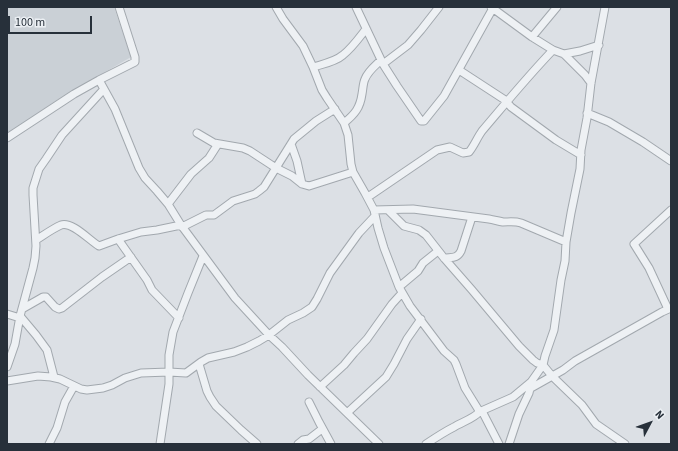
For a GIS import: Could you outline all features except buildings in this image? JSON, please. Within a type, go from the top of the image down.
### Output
[{"type":"street","points":[[7,138],[74,94],[135,62],[136,60],[119,7]]},
{"type":"street","points":[[276,7],[302,46],[313,67],[322,90],[344,122],[348,135],[353,172],[368,197],[375,213],[384,248],[401,290],[410,306],[444,351],[454,360],[465,388],[481,412],[499,444]]},
{"type":"street","points":[[356,7],[382,62],[422,121],[426,120],[444,96],[492,8],[532,37],[553,50],[564,54],[591,83]]},
{"type":"street","points":[[344,122],[356,112],[358,108],[365,78],[368,73],[408,45],[439,7]]},
{"type":"street","points":[[532,37],[557,7]]},
{"type":"street","points":[[509,444],[531,385],[543,365],[554,330],[565,261],[566,242],[580,169],[591,83],[605,7]]},
{"type":"street","points":[[313,67],[326,64],[342,56],[366,29]]},
{"type":"street","points":[[564,54],[599,45]]},
{"type":"street","points":[[368,197],[437,150],[450,147],[463,153],[469,152],[479,136],[524,81],[553,50]]},
{"type":"street","points":[[459,70],[507,102],[511,107],[556,140],[581,155]]},
{"type":"street","points":[[99,80],[114,109],[139,168],[145,178],[168,204],[203,256],[235,298],[320,387],[379,444]]},
{"type":"street","points":[[7,367],[15,344],[35,258],[36,240],[33,188],[39,169],[62,135],[104,89]]},
{"type":"street","points":[[36,240],[64,225],[67,225],[99,246],[141,232],[182,226],[206,215],[214,215],[237,199],[255,194],[264,187],[294,139],[316,121],[335,109]]},
{"type":"street","points":[[587,113],[609,122],[671,161]]},
{"type":"street","points":[[197,133],[218,144],[243,148],[250,151],[276,168],[292,176],[302,184],[309,186],[353,172]]},
{"type":"street","points":[[168,204],[191,174],[209,158],[218,144]]},
{"type":"street","points":[[291,144],[297,161],[302,184]]},
{"type":"street","points":[[7,381],[38,376],[54,377],[81,389],[87,390],[103,388],[112,386],[125,378],[140,373],[186,373],[208,358],[234,352],[246,347],[269,335],[288,320],[312,307],[330,272],[375,213],[388,210],[419,210],[505,222],[516,221],[566,242]]},
{"type":"street","points":[[388,210],[404,226],[421,231],[519,346],[533,360],[543,365],[552,376],[578,401],[596,424],[625,444]]},
{"type":"street","points":[[426,444],[481,412],[513,397],[531,385],[563,370],[575,361],[662,312],[670,309],[649,268],[634,244],[671,210]]},
{"type":"street","points":[[444,258],[458,256],[472,217]]},
{"type":"street","points":[[118,239],[147,280],[152,290],[178,318]]},
{"type":"street","points":[[320,387],[354,354],[401,290],[423,263],[438,251]]},
{"type":"street","points":[[160,444],[169,384],[169,355],[173,332],[203,256]]},
{"type":"street","points":[[7,314],[21,314],[43,297],[46,297],[55,307],[59,309],[62,308],[131,257]]},
{"type":"street","points":[[21,314],[47,350],[54,377]]},
{"type":"street","points":[[347,413],[386,377],[407,339],[421,319]]},
{"type":"street","points":[[199,364],[207,391],[216,406],[256,444]]},
{"type":"street","points":[[49,444],[57,428],[65,402],[74,386]]},
{"type":"street","points":[[309,402],[331,444]]},
{"type":"street","points":[[298,444],[303,440],[309,439],[322,429]]},
{"type":"shaded area","points":[[7,7],[114,7],[131,57],[57,100],[7,134]]}]
